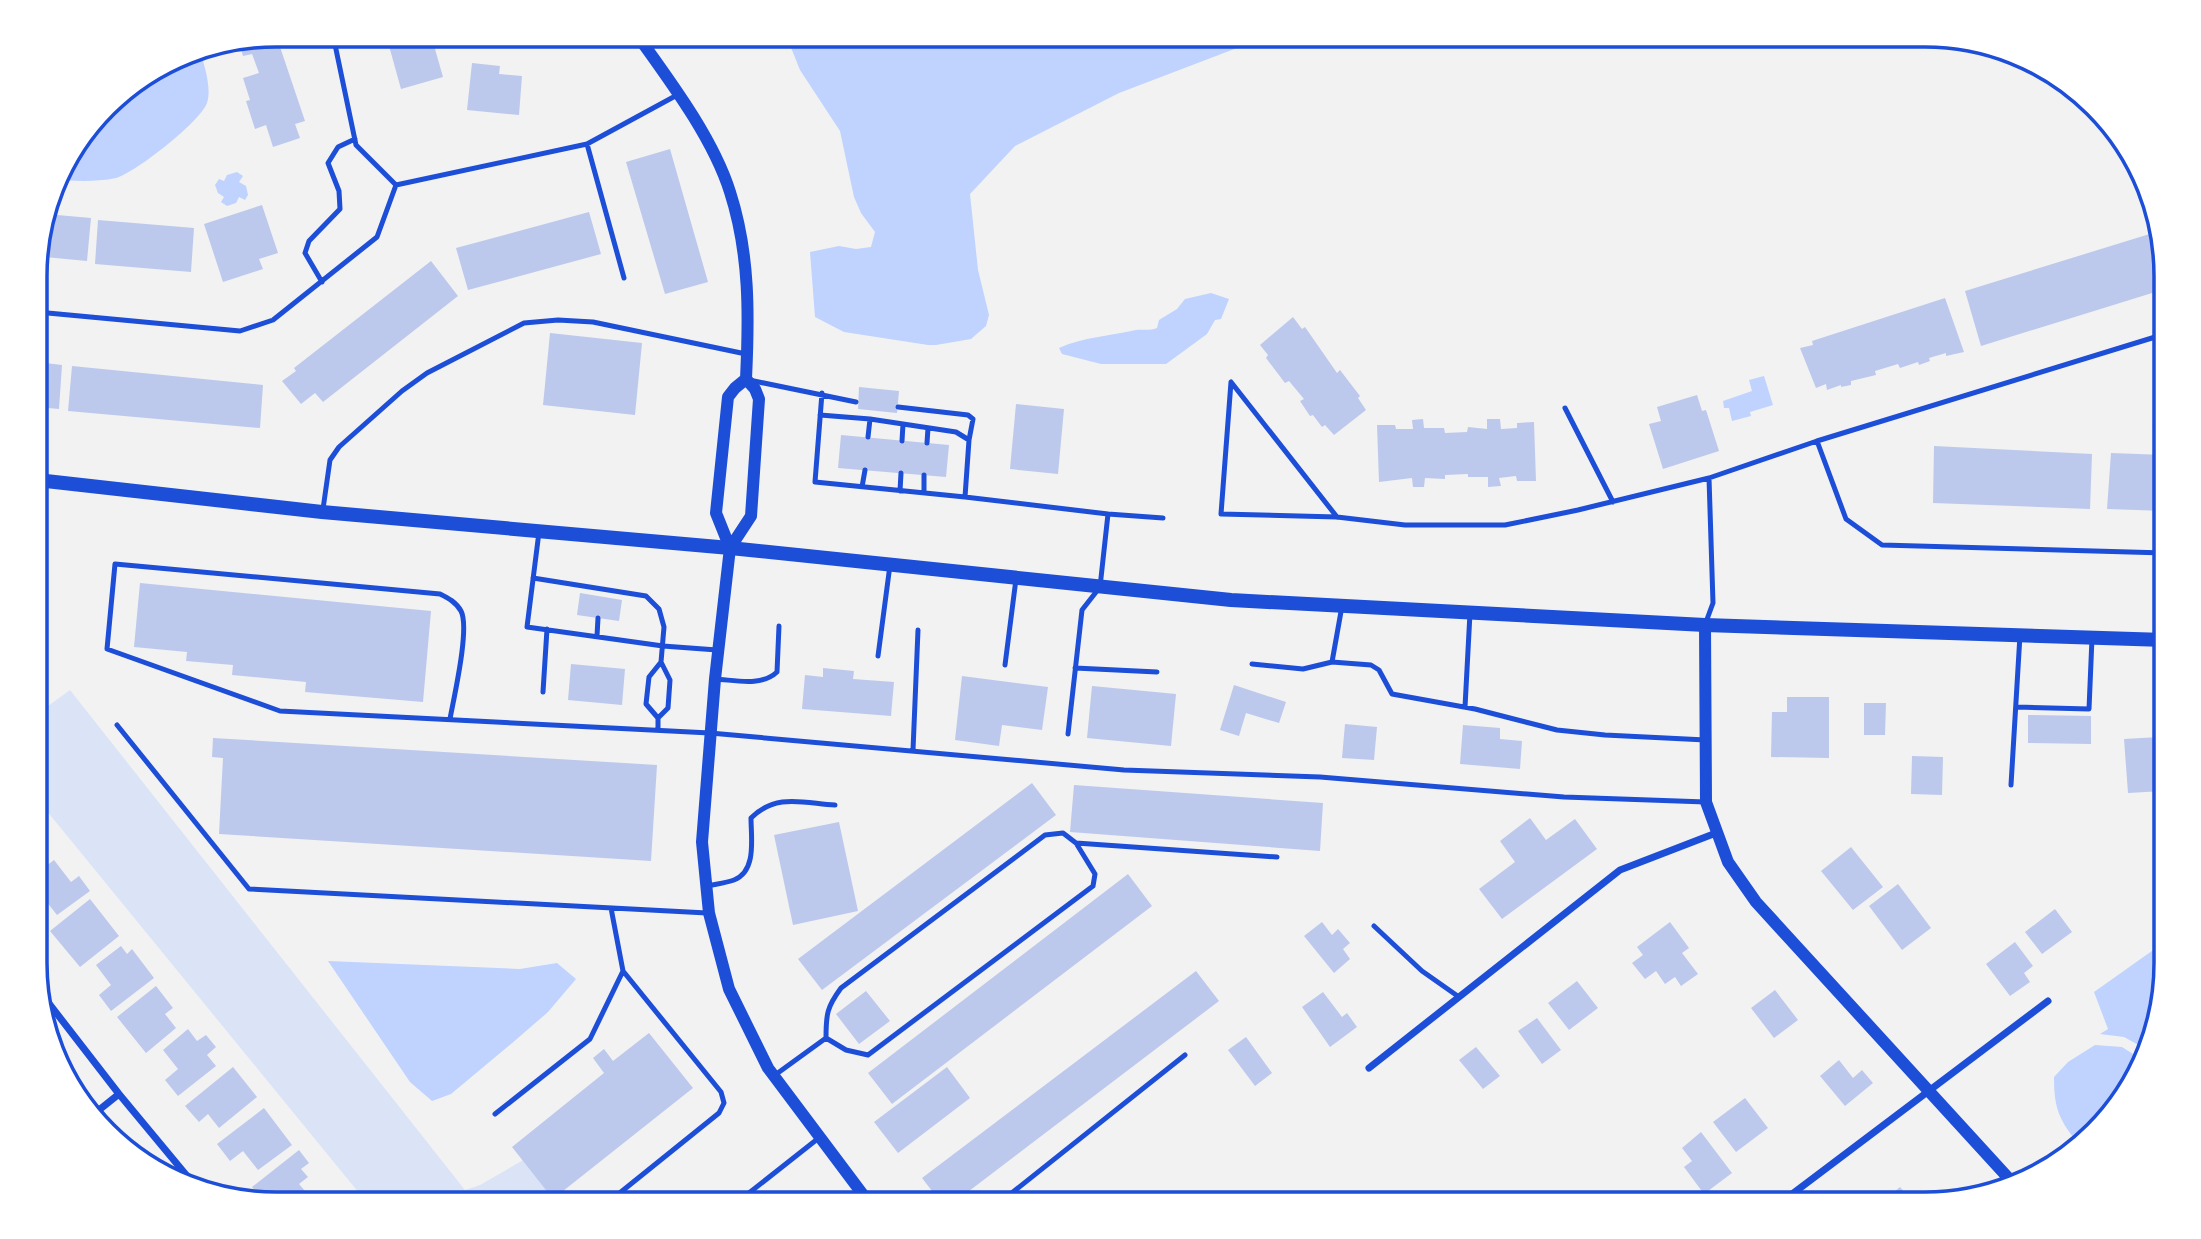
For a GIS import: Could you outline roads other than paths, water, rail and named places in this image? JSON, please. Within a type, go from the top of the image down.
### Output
[{"type":"main road","points":[[47,481],[322,512],[730,548],[1231,600],[1705,625],[2153,640]]},
{"type":"street","points":[[646,48],[679,94],[712,152],[733,201],[741,234],[748,288],[746,379],[759,399],[751,516],[730,548],[715,680],[702,842],[709,913],[729,989],[774,1076],[861,1192]]},
{"type":"street","points":[[730,548],[716,513],[728,397],[734,388],[746,379]]},
{"type":"street","points":[[1705,625],[1706,802],[1728,862],[1756,902],[2007,1176]]},
{"type":"street","points":[[1369,1068],[1620,870],[1716,833]]},
{"type":"street","points":[[1795,1191],[2048,1001]]},
{"type":"street","points":[[52,1007],[183,1171]]},
{"type":"street","points":[[100,1109],[119,1094]]},
{"type":"lane","points":[[336,48],[356,145],[396,185]]},
{"type":"lane","points":[[396,185],[587,144],[679,94]]},
{"type":"lane","points":[[322,282],[305,253],[309,241],[340,209],[339,191],[328,163],[338,147],[355,139]]},
{"type":"lane","points":[[587,144],[624,278]]},
{"type":"lane","points":[[47,313],[240,331],[273,320],[377,237],[396,185]]},
{"type":"lane","points":[[322,512],[330,460],[339,447],[402,391],[427,373],[524,323],[558,320],[593,322],[747,354]]},
{"type":"lane","points":[[1337,517],[1231,382],[1221,514],[1337,517],[1405,526],[1504,525],[1709,478],[1816,441],[2153,338]]},
{"type":"lane","points":[[746,379],[856,402]]},
{"type":"lane","points":[[822,393],[815,482],[1163,518]]},
{"type":"lane","points":[[898,407],[968,415],[973,419],[965,497]]},
{"type":"lane","points":[[1565,408],[1613,502]]},
{"type":"lane","points":[[820,415],[870,419],[956,432],[969,440]]},
{"type":"lane","points":[[868,437],[870,419]]},
{"type":"lane","points":[[902,440],[903,424]]},
{"type":"lane","points":[[927,443],[928,428]]},
{"type":"lane","points":[[1816,441],[1846,519],[1882,545],[2153,553]]},
{"type":"lane","points":[[862,487],[865,470]]},
{"type":"lane","points":[[900,491],[901,473]]},
{"type":"lane","points":[[924,475],[924,493]]},
{"type":"lane","points":[[1705,625],[1713,603],[1709,478]]},
{"type":"lane","points":[[1068,734],[1082,610],[1100,587],[1108,514]]},
{"type":"lane","points":[[539,532],[527,627],[663,646],[718,650]]},
{"type":"lane","points":[[450,719],[464,628],[461,612],[452,599],[440,594],[115,564],[107,649],[280,711],[710,733],[1124,770],[1320,777],[1564,797],[1706,802]]},
{"type":"lane","points":[[878,656],[890,565]]},
{"type":"lane","points":[[533,578],[646,596],[659,609],[664,627],[661,663],[649,677],[646,704],[658,718],[658,730]]},
{"type":"lane","points":[[1005,665],[1016,579]]},
{"type":"lane","points":[[600,589],[600,597]]},
{"type":"lane","points":[[1332,662],[1342,606]]},
{"type":"lane","points":[[1465,707],[1470,613]]},
{"type":"lane","points":[[597,636],[598,618]]},
{"type":"lane","points":[[715,680],[759,681],[777,672],[779,626]]},
{"type":"lane","points":[[542,692],[547,629]]},
{"type":"lane","points":[[913,750],[918,630]]},
{"type":"lane","points":[[2011,785],[2020,635]]},
{"type":"lane","points":[[2017,707],[2089,709],[2092,638]]},
{"type":"lane","points":[[1252,664],[1303,669],[1332,662],[1371,666],[1379,670],[1392,694],[1401,697],[1465,707],[1557,730],[1706,740]]},
{"type":"lane","points":[[658,718],[668,708],[670,680],[661,663]]},
{"type":"lane","points":[[1075,668],[1157,672]]},
{"type":"lane","points":[[117,725],[249,889],[709,913]]},
{"type":"lane","points":[[707,886],[734,880],[743,874],[751,852],[751,818],[762,807],[781,801],[835,805]]},
{"type":"lane","points":[[774,1076],[825,1038],[829,1004],[841,988],[1045,835],[1063,833],[1076,843],[1095,874],[1093,886],[868,1055],[846,1050],[825,1038]]},
{"type":"lane","points":[[1076,843],[1277,857]]},
{"type":"lane","points":[[611,908],[623,971],[721,1092],[724,1102],[719,1113],[622,1192]]},
{"type":"lane","points":[[1374,926],[1422,971],[1459,997]]},
{"type":"lane","points":[[495,1114],[590,1039],[623,971]]},
{"type":"lane","points":[[1014,1192],[1185,1055]]},
{"type":"lane","points":[[751,1192],[820,1137]]},
{"type":"water","points":[[1238,47],[1119,93],[1015,146],[970,194],[978,270],[989,315],[986,326],[971,339],[936,345],[844,332],[815,317],[810,252],[839,246],[856,249],[871,247],[875,232],[861,213],[854,197],[840,131],[800,70],[791,48]]},
{"type":"water","points":[[202,59],[208,97],[207,103],[193,122],[137,167],[116,178],[69,180],[86,149],[104,125],[125,104],[149,86]]},
{"type":"water","points":[[237,172],[243,176],[239,182],[246,186],[248,195],[245,200],[239,197],[236,203],[227,206],[221,202],[224,197],[218,193],[215,185],[219,179],[224,181],[227,175]]},
{"type":"water","points":[[1211,293],[1229,299],[1221,319],[1215,320],[1207,334],[1166,364],[1101,364],[1062,354],[1059,348],[1087,339],[1157,328],[1159,320],[1177,309],[1185,299]]},
{"type":"water","points":[[1764,376],[1773,405],[1750,412],[1751,416],[1732,421],[1729,408],[1724,408],[1723,401],[1752,391],[1749,380]]},
{"type":"water","points":[[2153,950],[2149,1008],[2138,1045],[2124,1037],[2100,1034],[2108,1029],[2094,992]]},
{"type":"water","points":[[328,961],[520,969],[557,963],[576,979],[548,1012],[511,1044],[451,1094],[432,1101],[410,1082]]},
{"type":"water","points":[[2095,1045],[2122,1047],[2134,1054],[2106,1102],[2087,1125],[2073,1137],[2058,1111],[2055,1096],[2054,1077],[2068,1062]]}]
